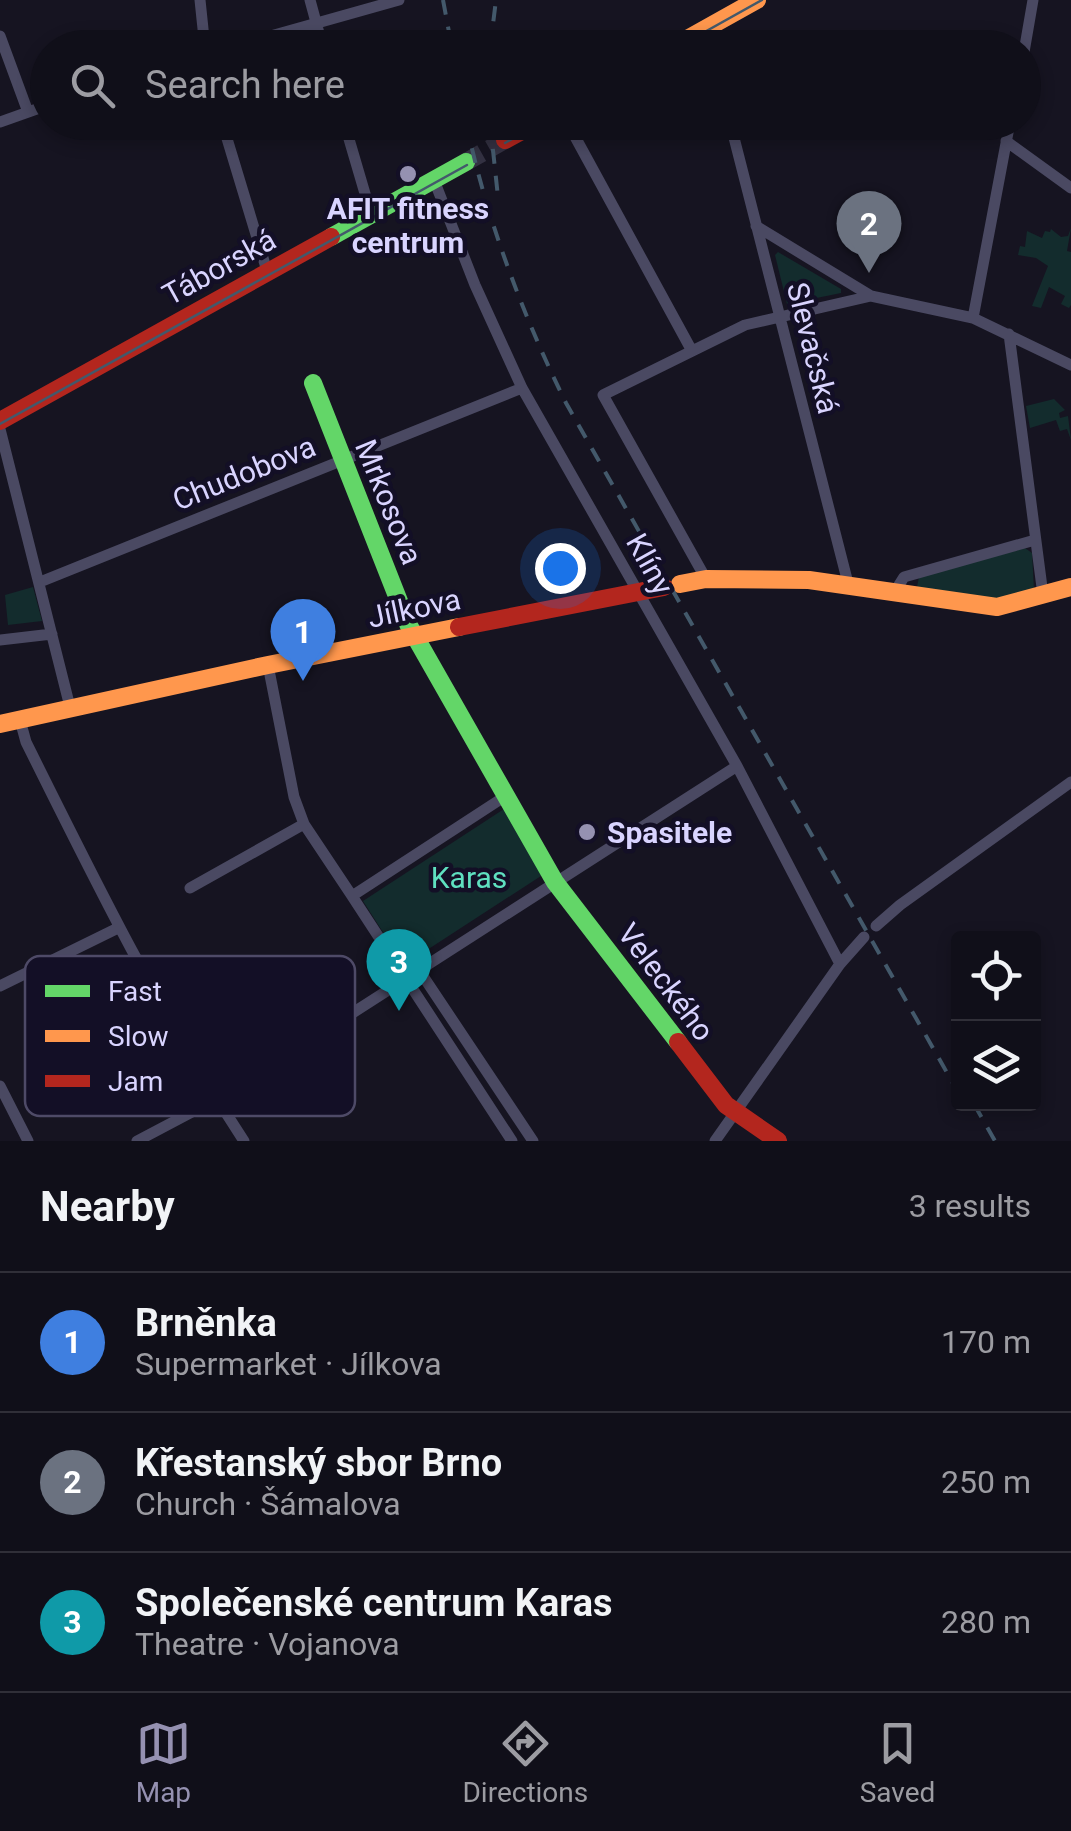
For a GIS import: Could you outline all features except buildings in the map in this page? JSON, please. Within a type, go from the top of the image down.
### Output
[{"type":"street","points":[[200,0],[203,30]]},
{"type":"street","points":[[310,0],[318,30]]},
{"type":"street","points":[[291,30],[399,0]]},
{"type":"street","points":[[702,30],[756,0]]},
{"type":"street","points":[[1028,30],[1033,0]]},
{"type":"street","points":[[0,36],[28,112],[0,122]]},
{"type":"street","points":[[227,140],[267,271]]},
{"type":"street","points":[[349,140],[371,214]]},
{"type":"street","points":[[577,140],[692,350]]},
{"type":"street","name":"Slevačská","points":[[734,140],[848,586]]},
{"type":"street","points":[[972,318],[1006,141],[1071,188]]},
{"type":"street","name":"Táborská","points":[[0,425],[466,162]]},
{"type":"street","name":"Klíny","points":[[434,180],[475,285],[522,388],[736,766],[840,964]]},
{"type":"street","points":[[756,226],[870,296],[972,318],[1071,365]]},
{"type":"street","points":[[706,579],[603,395],[745,324],[870,296]]},
{"type":"street","points":[[1008,334],[1043,596]]},
{"type":"street","name":"Mrkosova","points":[[313,383],[414,636],[504,797]]},
{"type":"street","name":"Chudobova","points":[[40,582],[522,388]]},
{"type":"street","points":[[0,425],[70,707]]},
{"type":"street","points":[[894,593],[904,578],[1035,540]]},
{"type":"street","name":"Jílkova","points":[[0,724],[268,665],[706,579],[809,580],[997,608],[1071,587]]},
{"type":"street","points":[[0,640],[52,634]]},
{"type":"street","points":[[268,665],[294,797],[304,824],[512,1141]]},
{"type":"street","points":[[20,720],[26,742],[132,956]]},
{"type":"street","points":[[355,1012],[736,766]]},
{"type":"street","points":[[876,926],[1071,782]]},
{"type":"street","points":[[352,896],[504,797]]},
{"type":"street","name":"Veleckého","points":[[504,797],[555,882],[726,1105],[778,1141]]},
{"type":"street","points":[[190,888],[304,824]]},
{"type":"street","points":[[61,956],[118,928]]},
{"type":"street","points":[[715,1141],[840,964],[864,937]]},
{"type":"street","points":[[420,970],[532,1141]]},
{"type":"street","points":[[0,986],[25,974]]},
{"type":"street","points":[[0,1086],[28,1141]]},
{"type":"street","points":[[137,1141],[186,1116]]},
{"type":"street","points":[[228,1116],[244,1141]]},
{"type":"green space","points":[[1071,228],[1067,251],[1071,252],[1071,305],[1069,308],[1061,304],[1065,296],[1049,287],[1041,308],[1032,306],[1048,266],[1036,258],[1018,255],[1020,246],[1025,247],[1027,231],[1042,238],[1051,229],[1061,237],[1068,236]]},
{"type":"green space","points":[[778,252],[841,289],[841,293],[787,304],[775,255]]},
{"type":"green space","points":[[1054,399],[1065,410],[1059,413],[1060,418],[1068,416],[1071,440],[1067,429],[1060,431],[1056,420],[1030,428],[1026,406]]},
{"type":"green space","points":[[1025,548],[1032,553],[1034,590],[1003,600],[917,587],[919,577]]},
{"type":"green space","points":[[33,587],[42,621],[8,625],[5,595]]},
{"type":"green space","name":"Karas","points":[[504,809],[544,874],[404,965],[363,901]]},
{"type":"tunnel","points":[[466,162],[505,140]]},
{"type":"tram line","points":[[708,30],[762,0]]},
{"type":"tram line","points":[[505,143],[510,140]]},
{"type":"tram line","points":[[0,424],[467,165]]},
{"type":"railway","points":[[443,0],[449,30]]},
{"type":"railway","points":[[492,30],[496,0]]},
{"type":"railway","points":[[470,140],[507,266],[566,403],[951,1080]]},
{"type":"railway","points":[[492,140],[498,197]]},
{"type":"railway","points":[[978,1111],[995,1141]]},
{"type":"traffic: fast","points":[[331,237],[466,162]]},
{"type":"traffic: fast","points":[[313,383],[408,624],[555,882],[678,1042]]},
{"type":"traffic: slow","points":[[703,30],[757,0]]},
{"type":"traffic: slow","points":[[680,584],[706,579],[809,580],[997,607],[1071,587]]},
{"type":"traffic: slow","points":[[0,724],[459,627]]},
{"type":"traffic: jam","points":[[0,421],[331,237]]},
{"type":"traffic: jam","points":[[459,627],[664,587]]},
{"type":"traffic: jam","points":[[678,1042],[726,1105],[778,1141]]},
{"type":"place","name":"AFIT fitness centrum","points":[[408,174]]},
{"type":"place","name":"Křestanský sbor Brno","points":[[869,273]]},
{"type":"place","name":"Brněnka","points":[[303,681]]},
{"type":"place","name":"Spasitele","points":[[587,832]]},
{"type":"place","name":"Společenské centrum Karas","points":[[399,1011]]}]
